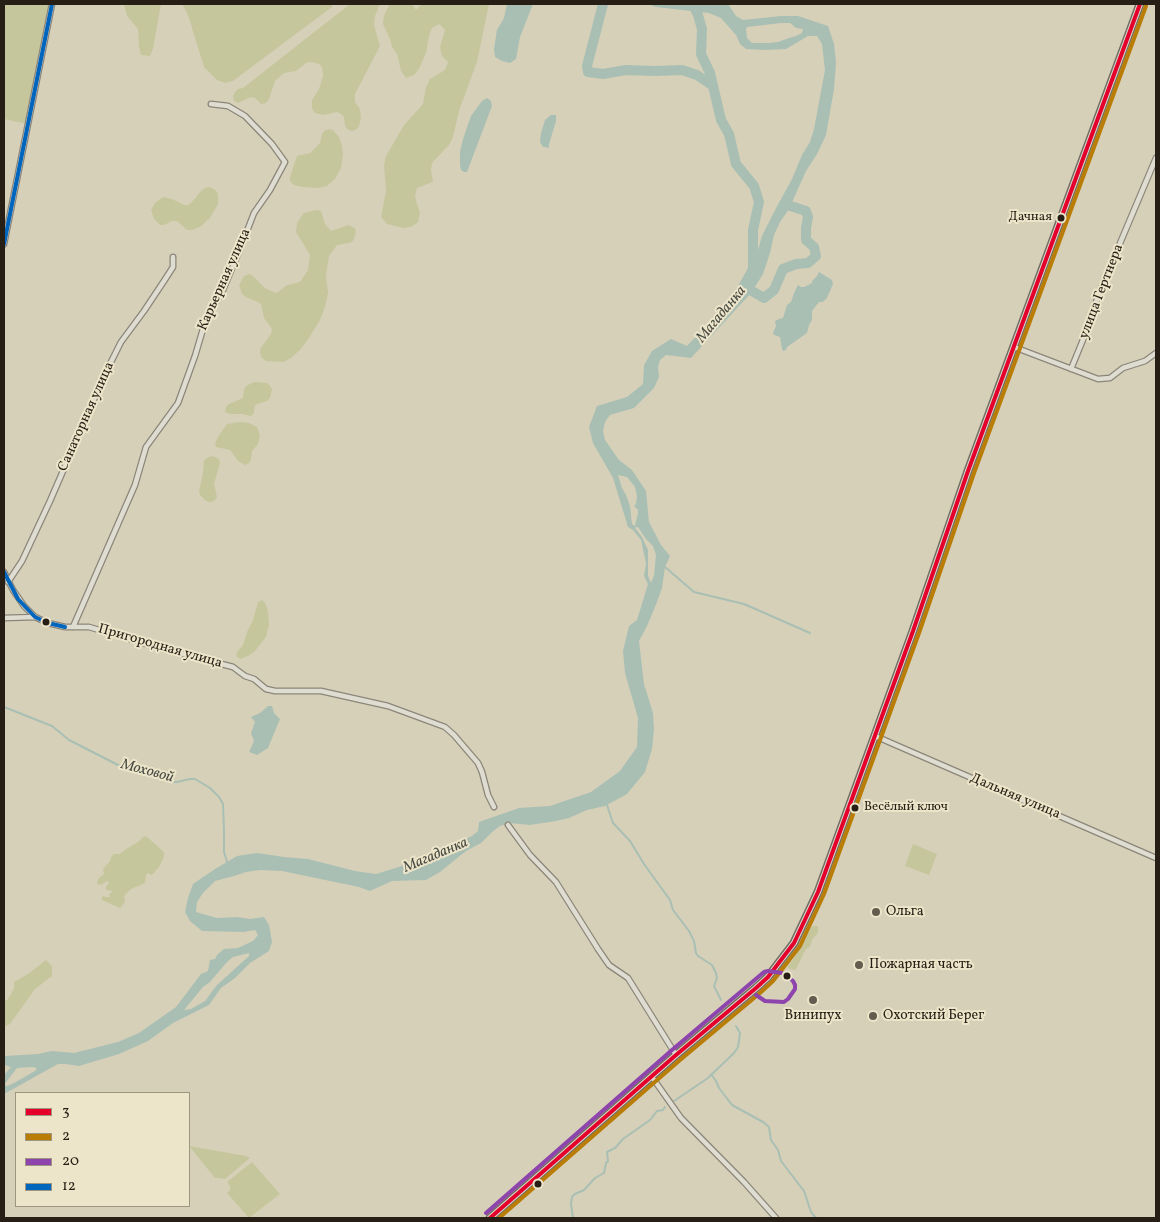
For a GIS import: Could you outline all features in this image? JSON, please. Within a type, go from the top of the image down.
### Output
[{"type":"main road","points":[[490,1218],[768,977],[794,943],[818,892],[913,631],[968,472],[1140,4]]},
{"type":"street","points":[[4,244],[52,4]]},
{"type":"street","name":"Карьерная улица","points":[[73,627],[135,485],[146,447],[178,403],[206,319],[223,290],[254,213],[270,190],[285,162],[272,144],[245,116],[228,106],[211,104]]},
{"type":"street","name":"улица Гертнера","points":[[1072,369],[1099,293],[1156,158]]},
{"type":"street","name":"Санаторная улица","points":[[8,582],[22,561],[121,342],[164,281],[173,266],[173,257]]},
{"type":"street","points":[[1014,347],[1098,380],[1110,378],[1123,368],[1145,361],[1156,353]]},
{"type":"street","name":"Пригородная улица","points":[[4,572],[8,582],[24,606],[35,616],[48,623],[65,627],[89,626],[233,668],[245,676],[254,679],[266,689],[275,691],[321,691],[388,706],[445,727],[478,762],[488,795],[494,807]]},
{"type":"street","points":[[4,618],[35,616]]},
{"type":"street","name":"Дальняя улица","points":[[875,736],[1156,858]]},
{"type":"street","points":[[508,825],[530,854],[556,882],[609,965],[628,978],[676,1055]]},
{"type":"street","points":[[652,1077],[680,1118],[744,1182],[776,1218]]},
{"type":"green space","points":[[4,4],[52,4],[28,124],[4,119]]},
{"type":"green space","points":[[124,4],[161,4],[150,56],[141,55],[138,29],[127,16]]},
{"type":"green space","points":[[182,4],[332,4],[332,7],[233,81],[225,83],[217,80],[204,67],[188,15]]},
{"type":"green space","points":[[350,4],[380,4],[375,16],[374,25],[380,46],[355,94],[355,102],[360,109],[361,118],[356,130],[348,130],[345,126],[344,117],[337,112],[323,115],[315,113],[312,109],[312,100],[319,89],[323,76],[322,67],[311,62],[306,63],[296,71],[284,73],[275,81],[266,103],[261,104],[251,97],[238,103],[234,101],[233,96],[238,89],[243,88]]},
{"type":"green space","points":[[390,4],[412,4],[416,10],[422,4],[489,4],[477,62],[459,111],[453,137],[449,145],[432,163],[433,182],[417,188],[415,197],[420,213],[418,222],[411,227],[403,228],[387,224],[381,217],[386,191],[384,165],[386,156],[404,125],[423,104],[426,87],[430,79],[445,70],[448,62],[442,56],[440,47],[445,30],[439,24],[432,28],[426,53],[419,69],[414,75],[406,78],[401,71],[397,54],[392,47],[383,24],[384,15]]},
{"type":"green space","points":[[333,130],[339,137],[342,145],[341,168],[335,179],[327,186],[319,188],[294,185],[290,181],[290,177],[297,156],[310,153],[320,143],[324,131]]},
{"type":"green space","points":[[209,187],[217,192],[218,204],[210,218],[200,227],[187,230],[177,221],[160,225],[154,219],[151,210],[155,203],[163,197],[188,205],[201,191]]},
{"type":"green space","points":[[317,210],[321,211],[325,224],[331,231],[348,225],[355,228],[356,233],[353,241],[337,245],[329,256],[326,275],[328,293],[325,307],[320,320],[309,338],[291,358],[283,362],[266,361],[262,358],[260,349],[271,334],[272,329],[264,318],[261,304],[242,294],[239,285],[244,276],[249,274],[265,288],[277,293],[287,285],[300,282],[308,270],[310,255],[296,232],[297,223],[303,214]]},
{"type":"green space","points":[[254,382],[267,383],[270,386],[272,389],[270,398],[255,405],[254,413],[251,416],[225,412],[229,404],[243,398],[246,386]]},
{"type":"green space","points":[[249,423],[257,427],[260,435],[258,444],[252,451],[251,460],[245,465],[238,461],[230,450],[216,447],[215,443],[227,424]]},
{"type":"green space","points":[[211,456],[219,459],[220,463],[214,484],[217,497],[211,502],[206,501],[199,491],[204,460]]},
{"type":"green space","points":[[262,600],[268,611],[269,625],[266,637],[255,651],[240,659],[236,656],[237,652],[243,645],[258,602]]},
{"type":"green space","points":[[146,836],[164,852],[164,857],[159,867],[153,874],[148,873],[146,875],[145,883],[131,889],[124,896],[125,902],[120,908],[102,900],[102,896],[110,897],[109,894],[113,891],[106,890],[109,882],[98,885],[97,882],[104,874],[103,869],[111,857],[114,854],[120,854]]},
{"type":"green space","points":[[913,844],[937,854],[929,875],[905,866]]},
{"type":"green space","points":[[812,926],[818,926],[818,933],[812,940],[810,947],[806,949],[796,969],[788,968],[788,966]]},
{"type":"green space","points":[[46,960],[52,966],[52,976],[35,989],[10,1024],[4,1027],[4,1000],[7,1000],[11,994],[14,982]]},
{"type":"green space","points":[[190,1146],[250,1158],[225,1179],[215,1178]]},
{"type":"green space","points":[[252,1162],[280,1194],[249,1218],[227,1193],[230,1190],[230,1186],[227,1182]]},
{"type":"water","points":[[507,4],[533,4],[520,37],[516,59],[510,63],[495,57],[494,49],[497,30],[504,18]]},
{"type":"water","points":[[648,4],[728,4],[736,16],[743,20],[798,16],[828,26],[834,44],[836,62],[834,89],[826,135],[806,171],[789,209],[780,222],[774,235],[763,274],[751,293],[691,358],[666,355],[660,360],[658,367],[659,377],[654,388],[634,408],[610,415],[605,422],[603,431],[605,440],[619,460],[632,470],[646,491],[649,522],[661,545],[670,556],[665,567],[662,588],[657,602],[639,641],[644,684],[653,713],[654,729],[652,749],[645,772],[627,794],[605,806],[556,821],[530,825],[509,823],[500,826],[481,843],[466,851],[440,872],[426,880],[392,881],[370,891],[282,871],[260,870],[215,881],[197,902],[196,912],[217,918],[237,917],[250,919],[264,917],[269,925],[272,942],[269,951],[250,963],[235,978],[221,988],[209,1005],[173,1023],[148,1041],[119,1054],[79,1066],[58,1064],[4,1094],[4,1085],[4,1075],[11,1067],[4,1065],[4,1056],[38,1054],[52,1051],[74,1053],[118,1042],[139,1033],[176,1007],[201,974],[208,971],[210,960],[215,959],[224,949],[238,948],[253,941],[258,935],[255,930],[243,932],[202,931],[190,921],[185,912],[193,884],[237,856],[257,853],[308,859],[355,871],[376,874],[405,865],[472,836],[478,831],[479,822],[519,808],[550,806],[591,792],[620,771],[637,747],[638,718],[625,673],[623,651],[629,626],[637,620],[648,584],[644,576],[646,563],[641,540],[628,527],[613,478],[593,443],[589,427],[597,406],[627,397],[643,384],[644,365],[652,351],[671,339],[687,346],[729,302],[758,250],[762,236],[810,142],[825,70],[822,44],[817,36],[808,36],[786,49],[746,49],[740,44],[736,35],[721,18],[709,13],[656,7]],"holes":[[[790,23],[796,28],[803,29],[802,33],[778,42],[752,43],[747,38],[747,27]],[[618,475],[627,477],[635,487],[637,496],[634,506],[638,510],[635,526],[632,524],[630,506]],[[638,527],[653,546],[656,555],[654,575],[651,583],[648,576],[648,550],[635,528]],[[249,953],[249,956],[217,985],[205,1001],[191,1009],[184,1010],[233,957]],[[17,1068],[37,1068],[14,1083],[7,1086],[4,1085]]]},
{"type":"water","points":[[487,98],[491,101],[492,106],[467,172],[464,172],[461,170],[460,164],[463,139],[471,116],[482,101]]},
{"type":"water","points":[[551,115],[556,115],[556,121],[549,148],[543,147],[540,142],[545,120]]},
{"type":"water","points":[[819,272],[832,280],[833,284],[827,298],[823,302],[819,302],[812,311],[812,320],[807,333],[783,351],[780,337],[773,333],[776,326],[775,321],[783,318],[787,305],[791,302],[798,285],[804,287],[812,283]]},
{"type":"water","points":[[268,706],[272,706],[274,713],[280,719],[268,748],[257,755],[249,752],[254,741],[251,733],[255,722],[251,717],[260,713]]},
{"type":"waterway","name":"Магаданка","points":[[603,4],[587,66],[588,72],[603,74],[626,70],[682,70],[697,75],[713,86]]},
{"type":"waterway","name":"Магаданка","points":[[693,5],[702,29],[701,54],[710,73],[721,120],[729,134],[736,164],[754,186],[759,202],[753,230],[753,272]]},
{"type":"waterway","points":[[747,288],[764,298],[774,290],[783,269],[796,264],[808,263],[816,256],[814,247],[806,240],[808,217],[806,211],[784,204]]},
{"type":"waterway","points":[[665,567],[694,592],[744,604],[810,633]]},
{"type":"waterway","name":"Моховой","points":[[4,707],[52,726],[69,740],[120,766],[159,772],[173,782],[195,779],[210,788],[223,804],[224,852],[227,862]]},
{"type":"waterway","points":[[607,805],[613,823],[630,841],[670,900],[673,910],[689,931],[694,941],[696,953],[712,965],[717,978],[714,986],[721,1000]]},
{"type":"waterway","points":[[674,1101],[708,1078],[734,1053],[738,1047],[740,1033],[736,1026]]},
{"type":"waterway","points":[[711,1074],[732,1105],[769,1127],[771,1140],[778,1150],[781,1161],[804,1191],[811,1212],[816,1218]]},
{"type":"waterway","points":[[573,1218],[572,1197],[584,1190],[595,1178],[604,1173],[608,1161],[607,1152],[615,1148],[623,1139],[650,1120],[657,1111],[663,1110],[665,1107]]},
{"type":"transit line","name":"12","points":[[4,244],[52,4]]},
{"type":"transit line","name":"3","points":[[490,1218],[676,1055],[756,988],[768,977],[794,943],[818,892],[913,631],[968,471],[1140,4]]},
{"type":"transit line","name":"2","points":[[499,1218],[760,993],[773,981],[800,946],[824,894],[919,633],[974,473],[1146,6]]},
{"type":"transit line","name":"12","points":[[4,572],[18,599],[35,617],[48,623],[65,627]]},
{"type":"transit line","name":"20","points":[[486,1213],[764,972],[782,973],[793,981],[795,985],[795,989],[784,1002],[765,1001],[756,995]]},
{"type":"place","name":"Дачная","points":[[1061,218]]},
{"type":"place","name":"Весёлый ключ","points":[[855,808]]},
{"type":"place","name":"Ольга","points":[[876,912]]},
{"type":"place","name":"Пожарная часть","points":[[859,965]]},
{"type":"place","name":"Винипух","points":[[813,1000]]},
{"type":"place","name":"Охотский Берег","points":[[873,1016]]}]
